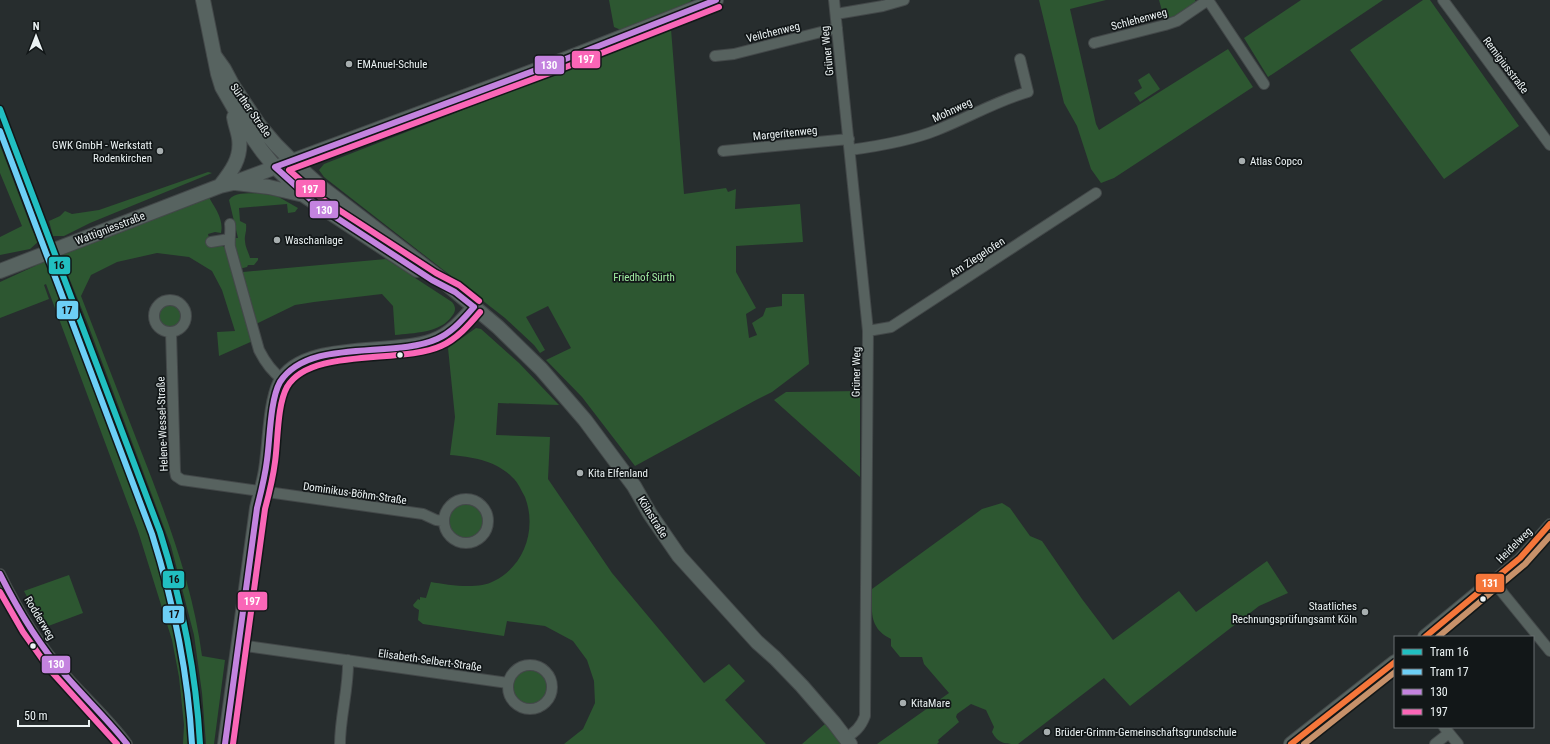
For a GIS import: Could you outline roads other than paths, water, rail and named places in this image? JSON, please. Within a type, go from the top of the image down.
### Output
[{"type":"street","name":"Sürther Straße","points":[[203,0],[220,81],[232,106],[245,127],[275,167]]},
{"type":"street","name":"Wattigniesstraße","points":[[0,271],[226,184],[292,161],[563,60],[716,0]]},
{"type":"street","name":"Grüner Weg","points":[[834,0],[868,331],[865,716],[862,724],[848,741]]},
{"type":"street","points":[[836,14],[877,7],[904,0]]},
{"type":"street","name":"Schlehenweg","points":[[1094,43],[1177,21],[1208,0],[1264,84]]},
{"type":"street","name":"Remigiusstraße","points":[[1443,0],[1550,145]]},
{"type":"street","name":"Veilchenweg","points":[[715,56],[734,54],[837,28]]},
{"type":"street","name":"Sürther Straße","points":[[214,55],[259,125],[292,161]]},
{"type":"street","name":"Mohnweg","points":[[850,150],[877,146],[926,134],[994,104],[1028,92],[1020,59]]},
{"type":"street","points":[[232,106],[239,139],[238,157],[236,165],[226,184],[268,187],[305,196]]},
{"type":"street","name":"Margeritenweg","points":[[723,151],[849,139]]},
{"type":"street","name":"Kölnstraße","points":[[292,161],[322,188],[436,275],[498,327],[534,362],[576,409],[634,486],[650,514],[680,556],[757,642],[802,686],[848,741]]},
{"type":"street","name":"Kölnstraße","points":[[275,167],[305,196],[432,280],[455,292]]},
{"type":"street","name":"Am Ziegelofen","points":[[868,331],[891,327],[1096,193]]},
{"type":"street","points":[[230,224],[231,232],[229,239],[259,350],[273,372],[282,379]]},
{"type":"street","points":[[211,242],[229,239]]},
{"type":"street","points":[[0,266],[34,257]]},
{"type":"street","points":[[225,744],[258,508],[266,471],[274,403],[282,379],[298,365],[315,357],[404,347],[432,341],[444,336],[474,307]]},
{"type":"street","name":"Helene-Wessel-Straße","points":[[171,332],[176,476],[182,480],[261,493]]},
{"type":"street","name":"Dominikus-Böhm-Straße","points":[[261,493],[423,514],[436,520],[444,521]]},
{"type":"street","points":[[468,500],[474,501],[483,507],[486,512],[488,524],[487,529],[480,538],[470,543],[465,543],[459,542],[450,536],[447,532],[444,521],[448,510],[452,505],[456,502],[468,500]]},
{"type":"street","name":"Heidelweg","points":[[1493,580],[1520,558],[1550,524]]},
{"type":"street","name":"Rodderweg","points":[[0,574],[23,616],[46,651],[67,677],[108,720],[127,744]]},
{"type":"street","points":[[1426,636],[1493,580],[1550,651]]},
{"type":"street","name":"Elisabeth-Selbert-Straße","points":[[239,645],[508,683]]},
{"type":"street","points":[[340,744],[340,734],[349,675],[348,660]]},
{"type":"street","points":[[1290,744],[1394,663]]},
{"type":"street","points":[[528,665],[534,665],[540,667],[549,676],[552,681],[552,694],[545,704],[540,707],[529,710],[523,709],[517,706],[509,697],[508,683],[512,674],[517,669],[528,665]]},
{"type":"street","points":[[1435,744],[1446,730],[1458,744]]},
{"type":"tram line","name":"16","points":[[0,109],[160,532],[175,584],[187,636],[195,690],[200,744]]},
{"type":"tram line","name":"17","points":[[0,131],[152,534],[167,586],[179,638],[187,690],[192,744]]},
{"type":"place","name":"EMAnuel-Schule","points":[[349,64]]},
{"type":"place","name":"GWK GmbH - Werkstatt Rodenkirchen","points":[[160,151]]},
{"type":"place","name":"Atlas Copco","points":[[1242,161]]},
{"type":"place","name":"Waschanlage","points":[[277,240]]},
{"type":"place","name":"Kita Elfenland","points":[[580,473]]},
{"type":"place","name":"Staatliches Rechnungsprüfungsamt Köln","points":[[1365,612]]},
{"type":"place","name":"KitaMare","points":[[903,703]]},
{"type":"place","name":"Brüder-Grimm-Gemeinschaftsgrundschule","points":[[1047,732]]},
{"type":"park label","name":"Friedhof Sürth","points":[[644,277]]}]
